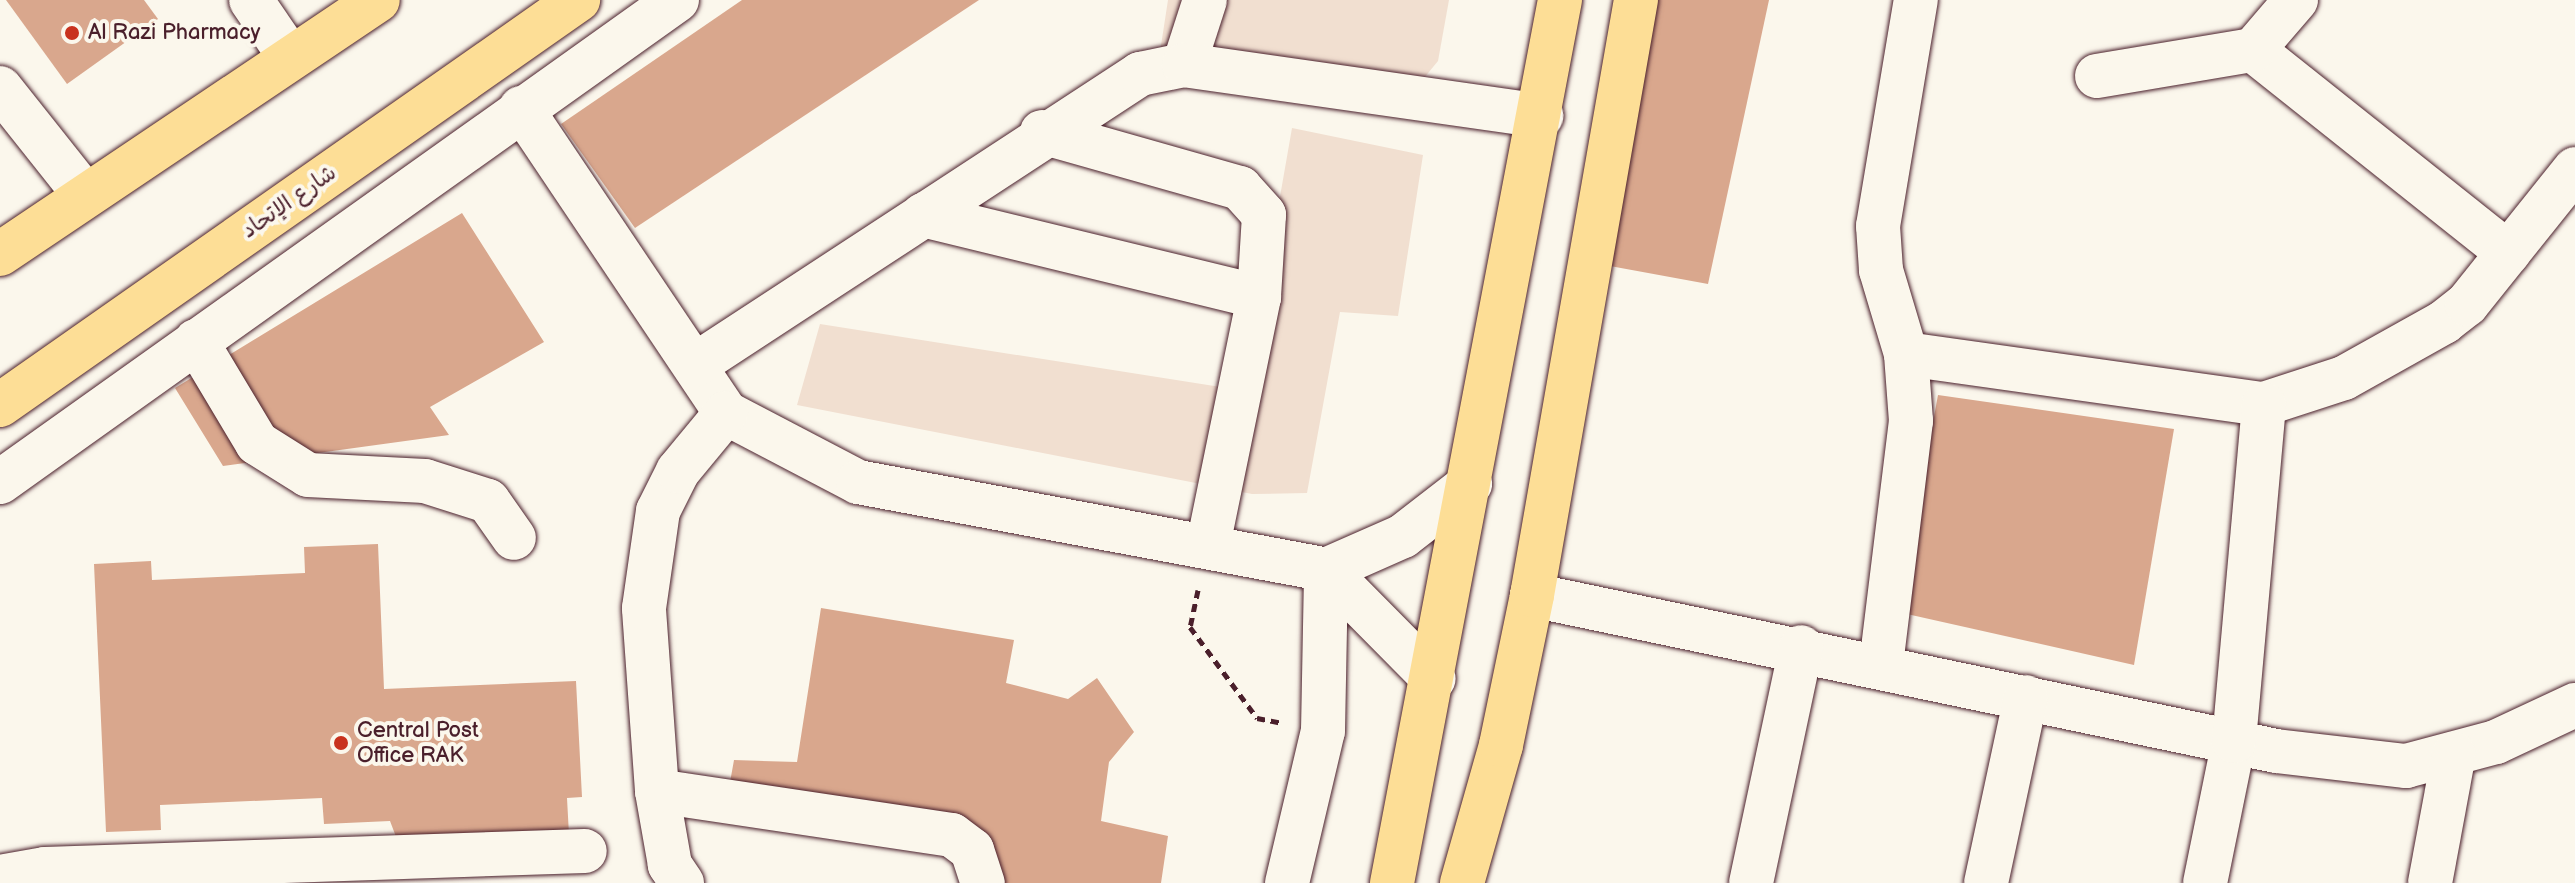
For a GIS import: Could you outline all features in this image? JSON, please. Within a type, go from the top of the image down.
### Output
[{"type":"main road","points":[[0,254],[378,0]]},
{"type":"main road","name":"شارع الإتحاد","points":[[0,405],[578,0]]},
{"type":"main road","points":[[1392,883],[1434,679],[1541,116],[1560,0]]},
{"type":"main road","points":[[1462,883],[1501,745],[1532,595],[1636,0]]},
{"type":"street","points":[[251,0],[290,57]]},
{"type":"street","points":[[0,482],[521,108],[677,0]]},
{"type":"street","points":[[1184,65],[1205,0]]},
{"type":"street","points":[[1881,665],[1911,421],[1906,354],[1877,248],[1916,0]]},
{"type":"street","points":[[2097,76],[2253,50],[2296,0]]},
{"type":"street","points":[[2253,50],[2508,253]]},
{"type":"street","points":[[695,365],[923,215],[1042,132],[1140,74],[1184,65],[1541,116]]},
{"type":"street","points":[[0,88],[85,195]]},
{"type":"street","points":[[521,108],[726,413],[858,482],[1326,570],[1434,679]]},
{"type":"street","points":[[1042,132],[1240,188],[1264,215],[1259,297],[1208,546]]},
{"type":"street","points":[[1906,354],[2264,404],[2344,378],[2419,338],[2467,304],[2575,169]]},
{"type":"street","points":[[923,215],[1259,297]]},
{"type":"street","points":[[196,341],[257,443],[308,475],[425,481],[488,501],[514,538]]},
{"type":"street","points":[[2205,883],[2234,741],[2264,404]]},
{"type":"street","points":[[682,883],[670,865],[657,791],[644,608],[658,511],[678,471],[726,413]]},
{"type":"street","points":[[1326,570],[1403,536],[1470,484]]},
{"type":"street","points":[[1287,883],[1323,731],[1326,570]]},
{"type":"street","points":[[1532,595],[1801,647],[2234,741],[2406,766],[2454,754],[2575,705]]},
{"type":"street","points":[[1751,883],[1801,647]]},
{"type":"street","points":[[1986,883],[2026,697]]},
{"type":"street","points":[[2430,883],[2454,754]]},
{"type":"street","points":[[657,791],[952,835],[972,850],[983,883]]},
{"type":"street","points":[[0,877],[45,869],[585,851]]},
{"type":"path","points":[[1208,546],[1190,627],[1257,718],[1323,731]]},
{"type":"shaded area","points":[[1168,0],[1449,0],[1438,61],[1410,95],[1160,52]]},
{"type":"shaded area","points":[[1292,128],[1423,155],[1398,316],[1340,312],[1307,493],[1252,494],[797,405],[820,324],[1246,391]]},
{"type":"building","points":[[6,0],[144,0],[158,19],[67,84]]},
{"type":"building","points":[[742,0],[979,0],[635,228],[561,124]]},
{"type":"building","points":[[1658,0],[1769,0],[1708,284],[1610,266]]},
{"type":"building","points":[[462,213],[544,342],[430,407],[449,435],[223,466],[175,388]]},
{"type":"building","points":[[1938,395],[2174,429],[2134,665],[1898,612]]},
{"type":"building","name":"Central Post Office RAK","points":[[378,544],[384,689],[576,681],[582,797],[567,798],[569,835],[398,842],[390,821],[324,824],[322,798],[160,805],[161,830],[106,832],[94,564],[151,561],[152,580],[305,573],[304,547]]},
{"type":"building","points":[[821,608],[1014,640],[1006,683],[1068,699],[1097,678],[1134,732],[1109,762],[1101,821],[1168,836],[1161,883],[967,883],[974,834],[727,799],[734,760],[797,762]]},
{"type":"place","name":"Al Razi Pharmacy","points":[[72,33]]},
{"type":"place","name":"Central Post Office RAK","points":[[341,743]]}]
